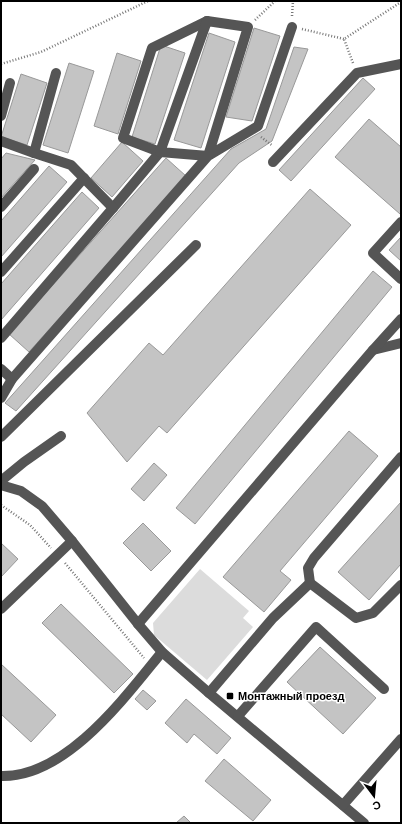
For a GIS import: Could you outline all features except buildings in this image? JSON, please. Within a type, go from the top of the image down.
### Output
[{"type":"street","points":[[1,338],[160,152],[208,21]]},
{"type":"street","points":[[208,21],[248,27],[208,156],[160,152],[123,138],[152,48],[208,21]]},
{"type":"street","points":[[1,398],[12,379],[208,156],[258,126],[292,27]]},
{"type":"street","points":[[272,162],[357,73],[401,64]]},
{"type":"street","points":[[34,153],[56,73]]},
{"type":"street","points":[[1,116],[10,83]]},
{"type":"street","points":[[1,141],[71,165],[113,208]]},
{"type":"street","points":[[1,207],[34,169]]},
{"type":"street","points":[[1,272],[84,178]]},
{"type":"street","points":[[401,222],[373,253],[401,279]]},
{"type":"street","points":[[1,437],[196,245]]},
{"type":"street","points":[[138,624],[373,350],[401,320]]},
{"type":"street","points":[[373,350],[401,343]]},
{"type":"street","points":[[1,369],[12,379]]},
{"type":"street","points":[[1,481],[24,462],[61,436]]},
{"type":"street","points":[[401,456],[314,558],[308,568],[310,583],[356,618],[373,613],[401,585]]},
{"type":"street","points":[[1,485],[20,491],[42,506],[162,652],[343,805],[358,821]]},
{"type":"street","points":[[1,609],[72,541]]},
{"type":"street","points":[[209,693],[273,618],[310,583]]},
{"type":"street","points":[[238,716],[316,627],[384,688]]},
{"type":"street","points":[[1,776],[14,776],[34,770],[63,755],[105,719],[162,652]]},
{"type":"street","points":[[343,805],[401,739]]},
{"type":"path","points":[[1,64],[41,52],[148,1]]},
{"type":"path","points":[[248,27],[275,1]]},
{"type":"path","points":[[292,1],[292,27],[344,39],[401,2]]},
{"type":"path","points":[[344,39],[357,73]]},
{"type":"path","points":[[252,130],[281,153]]},
{"type":"path","points":[[1,505],[30,525],[58,555],[150,666]]},
{"type":"shaded area","points":[[200,569],[249,611],[243,618],[253,627],[207,680],[154,635],[153,623]]},
{"type":"place","name":"Монтажный проезд","points":[[230,696]]}]
